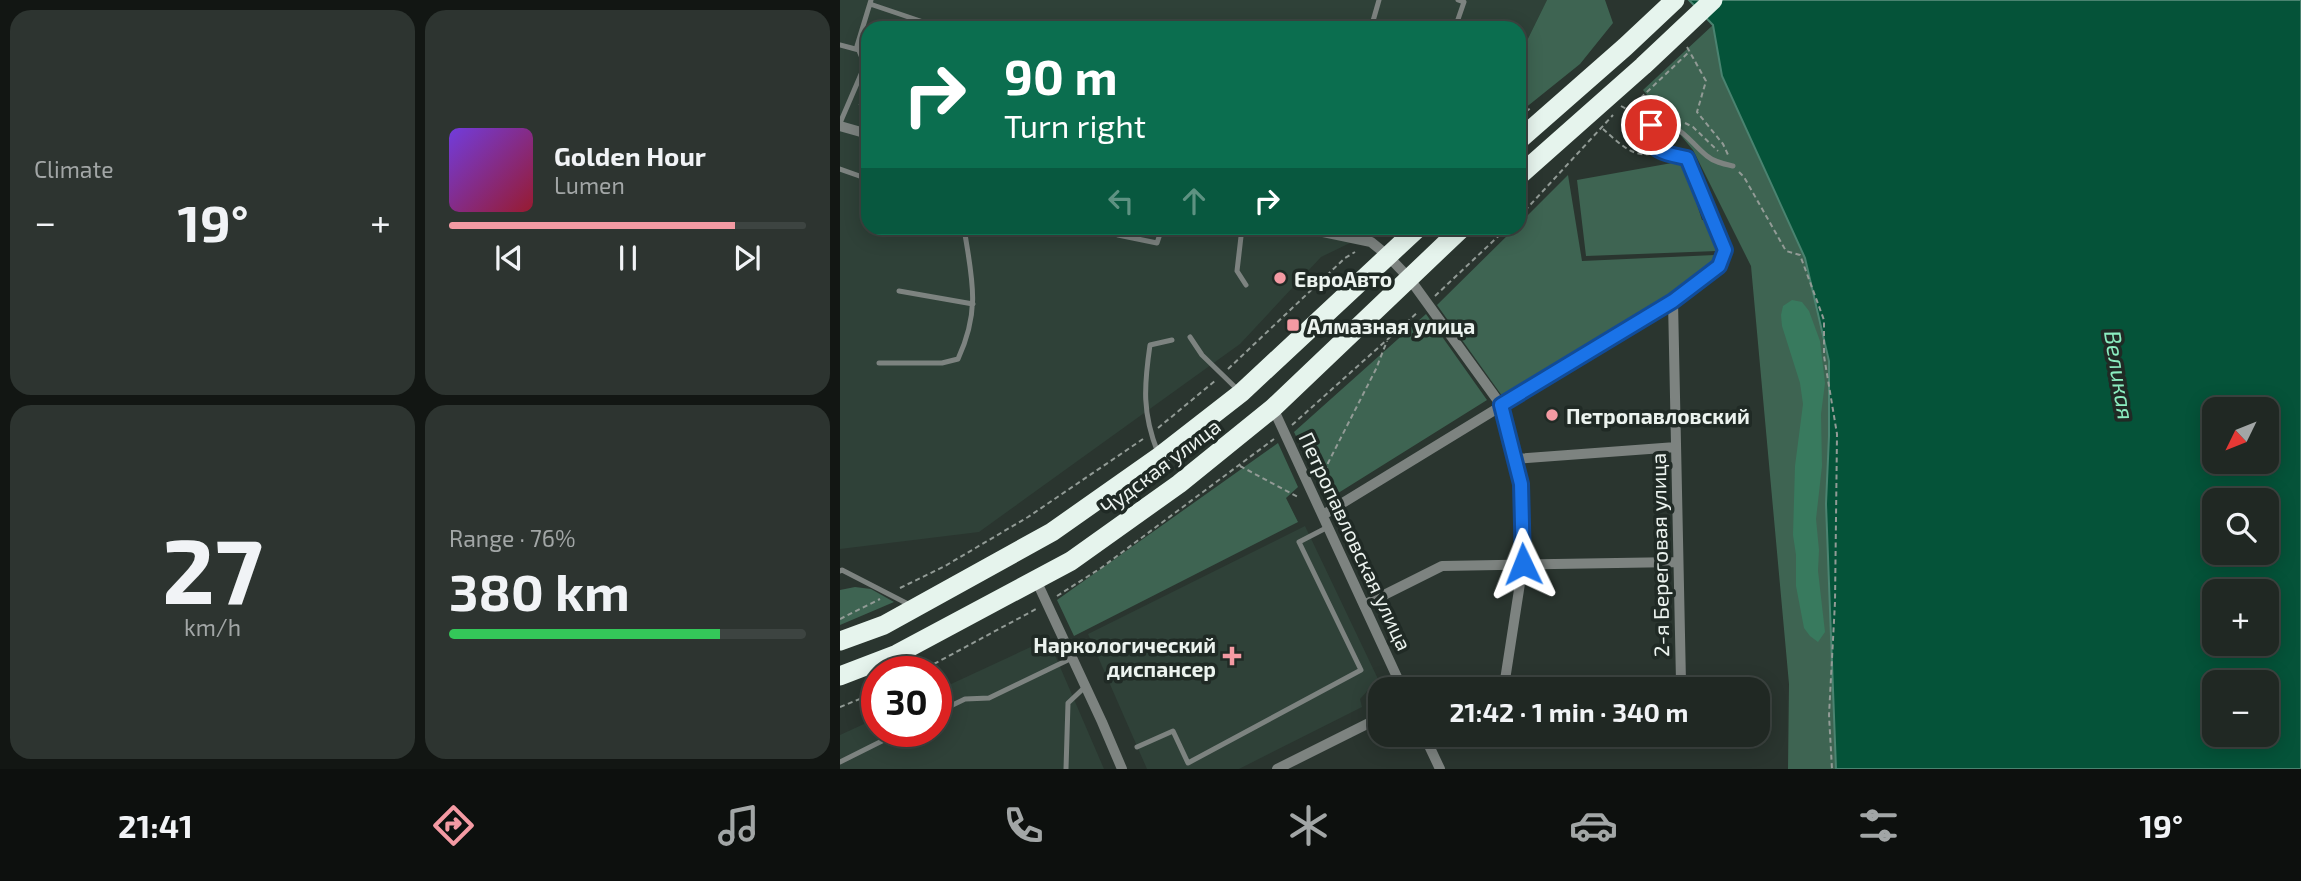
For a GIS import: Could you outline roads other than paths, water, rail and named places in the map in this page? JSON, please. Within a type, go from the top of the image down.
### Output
[{"type":"highway","points":[[1526,134],[1675,0]]},
{"type":"highway","points":[[1526,170],[1713,0]]},
{"type":"highway","name":"Чудская улица","points":[[840,641],[884,625],[1052,532],[1160,456],[1241,393],[1410,235]]},
{"type":"highway","name":"Чудская улица","points":[[840,676],[897,654],[1071,561],[1179,484],[1273,408],[1455,235]]},
{"type":"highway","points":[[1160,456],[1160,471],[1167,480],[1179,484]]},
{"type":"highway","points":[[1094,502],[1107,506],[1115,517],[1114,530]]},
{"type":"street","points":[[840,125],[861,132]]},
{"type":"street","points":[[1321,512],[1673,301],[1719,266],[1725,250],[1687,158],[1660,152]]},
{"type":"street","points":[[1338,235],[1371,242],[1387,255],[1409,278],[1501,405],[1521,484],[1523,564],[1505,677]]},
{"type":"street","name":"2-я Береговая улица","points":[[1673,301],[1681,677]]},
{"type":"street","name":"Петропавловская улица","points":[[1273,408],[1397,677]]},
{"type":"street","points":[[1515,459],[1676,447]]},
{"type":"street","points":[[1364,605],[1442,566],[1678,562]]},
{"type":"street","points":[[1036,580],[1122,769]]},
{"type":"street","points":[[1277,769],[1368,724]]},
{"type":"street","points":[[1430,747],[1440,769]]},
{"type":"lane","points":[[1373,21],[1379,0]]},
{"type":"lane","points":[[1457,21],[1464,2],[1458,0]]},
{"type":"lane","points":[[865,21],[871,2],[923,21]]},
{"type":"lane","points":[[861,33],[857,46],[861,54]]},
{"type":"lane","points":[[840,45],[859,50]]},
{"type":"lane","points":[[840,125],[861,77]]},
{"type":"lane","points":[[1660,152],[1651,145],[1648,131],[1651,125],[1670,124],[1707,156],[1733,166]]},
{"type":"lane","points":[[840,169],[861,176]]},
{"type":"lane","points":[[880,363],[942,363],[958,359],[966,342],[973,304],[973,284],[965,235]]},
{"type":"lane","points":[[1118,235],[1157,243],[1160,235]]},
{"type":"lane","points":[[1241,235],[1237,271],[1246,285]]},
{"type":"lane","points":[[899,291],[973,304]]},
{"type":"lane","points":[[1190,337],[1202,355],[1241,393]]},
{"type":"lane","points":[[1160,456],[1151,434],[1144,386],[1150,345],[1172,340]]},
{"type":"lane","points":[[1137,747],[1173,731],[1188,763],[1361,670],[1299,541],[1328,527]]},
{"type":"lane","points":[[841,570],[915,608]]},
{"type":"lane","points":[[952,705],[965,699],[989,698],[1072,657]]},
{"type":"lane","points":[[1066,769],[1068,703],[1086,686]]},
{"type":"lane","points":[[840,762],[870,747]]},
{"type":"water","name":"Великая","points":[[1689,0],[2301,0],[2301,769],[1836,769],[1826,504],[1829,361],[1805,258],[1722,76],[1713,25]]},
{"type":"place","name":"ЕвроАвто","points":[[1280,278]]},
{"type":"place","name":"Алмазная улица","points":[[1293,325]]},
{"type":"place","name":"Петропавловский","points":[[1552,415]]},
{"type":"place","name":"Наркологический диспансер","points":[[1232,656]]}]
